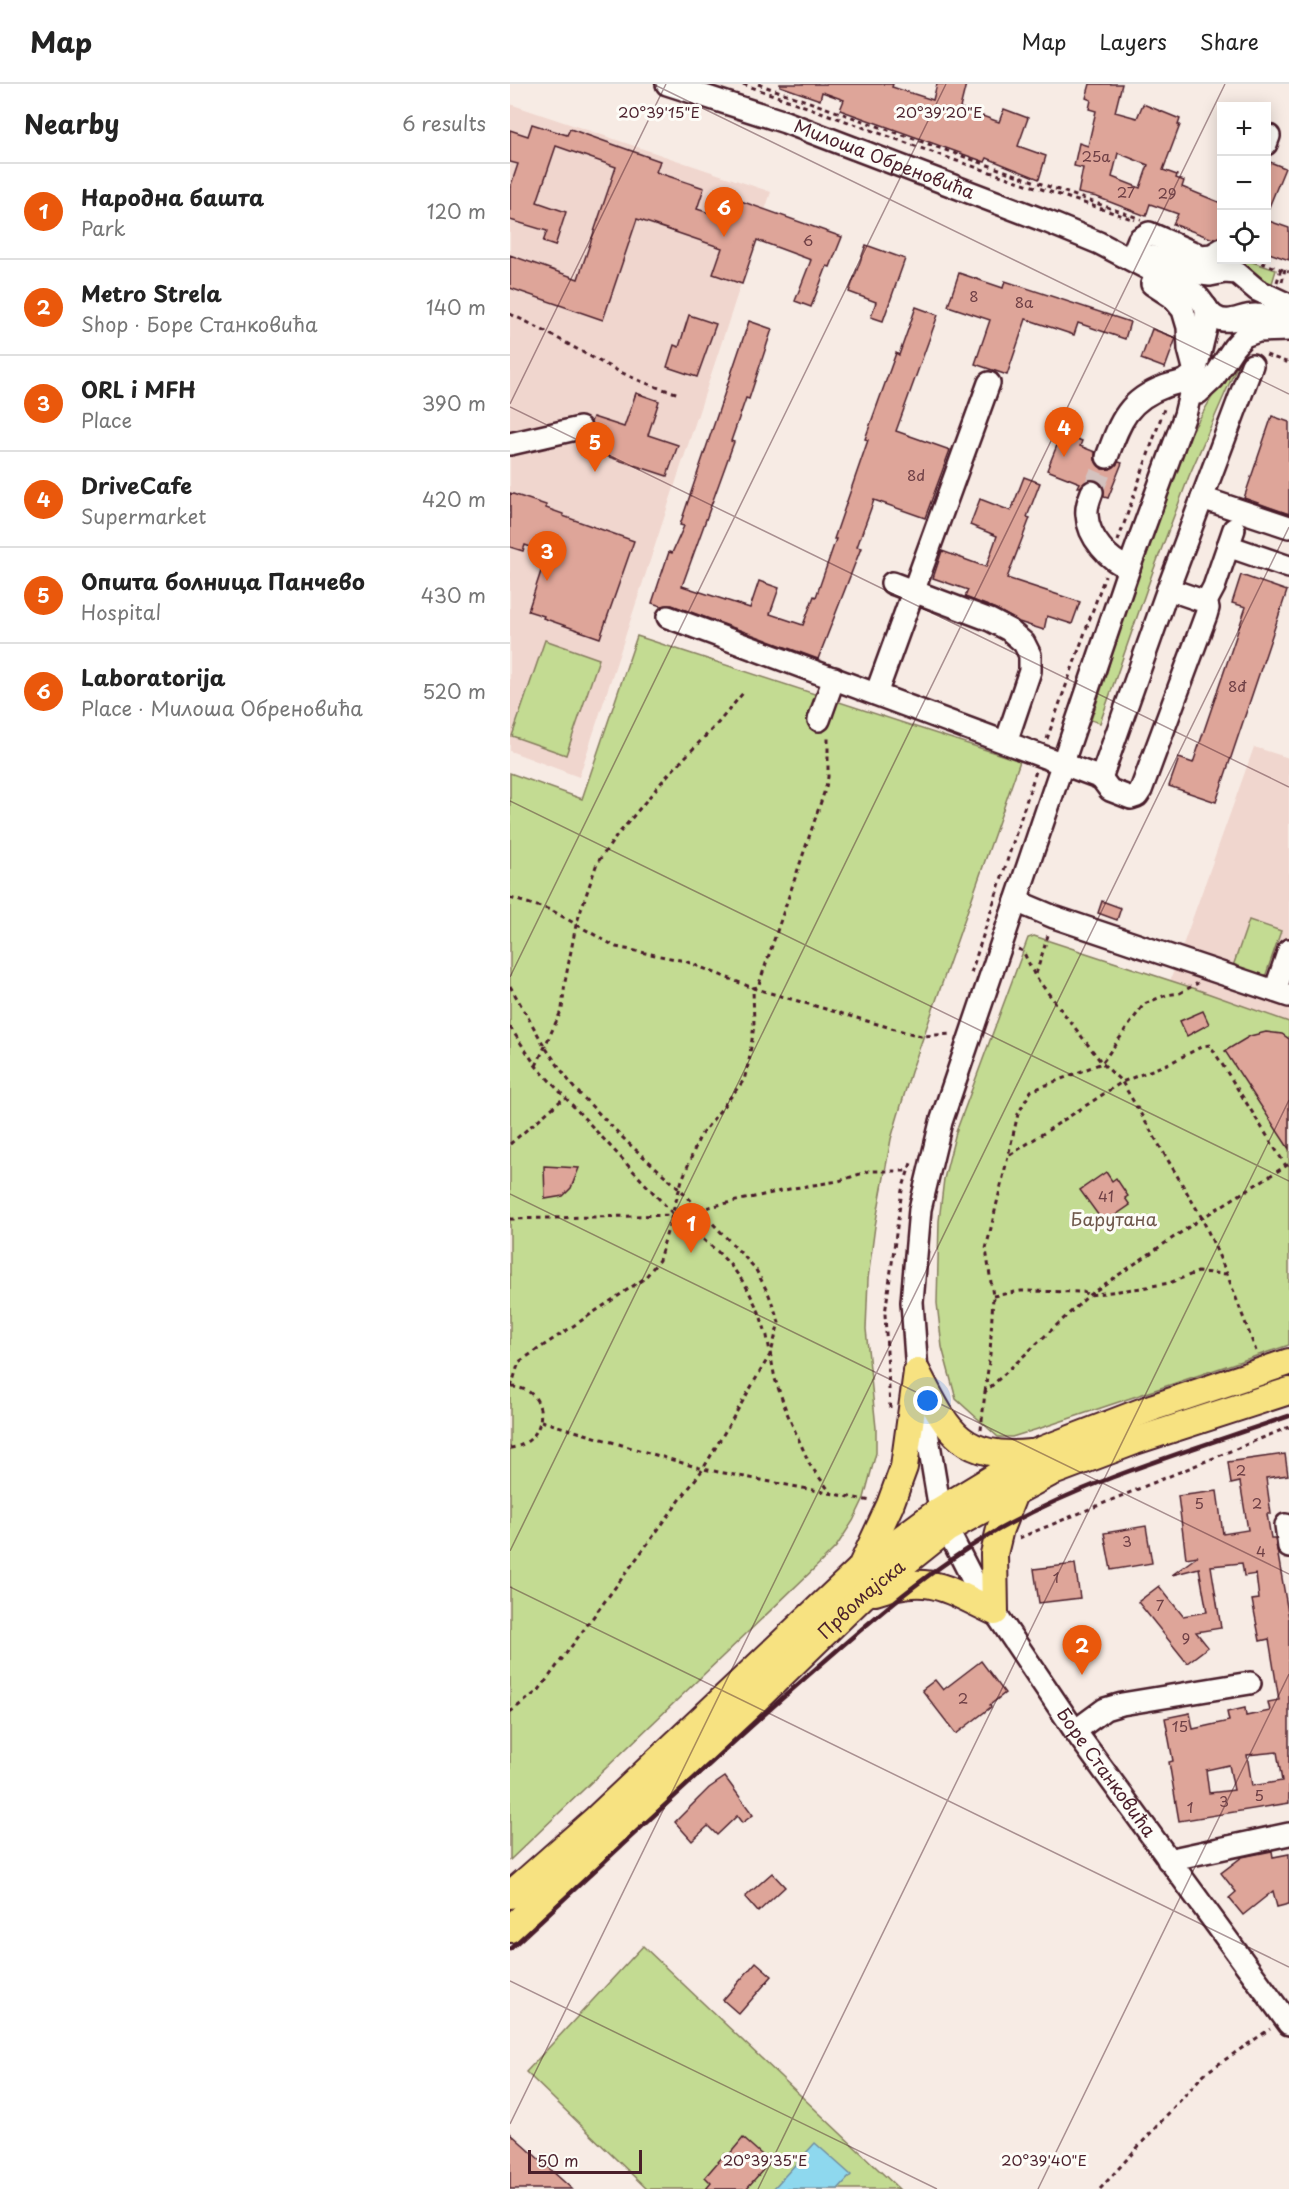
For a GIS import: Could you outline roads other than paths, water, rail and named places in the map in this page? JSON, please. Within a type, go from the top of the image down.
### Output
[{"type":"main road","name":"Првомајска","points":[[510,1929],[944,1520],[1034,1452],[1115,1421],[1289,1362]]},
{"type":"main road","points":[[917,1372],[939,1415],[956,1436],[972,1448],[1007,1455],[1034,1452]]},
{"type":"main road","points":[[859,1570],[876,1538],[904,1467],[917,1372]]},
{"type":"main road","name":"Првомајска","points":[[510,1894],[596,1819],[859,1570],[944,1520],[1016,1491],[1050,1473],[1289,1391]]},
{"type":"main road","points":[[863,1596],[896,1585],[917,1582],[943,1588],[995,1612],[994,1554],[1000,1529],[1016,1491]]},
{"type":"street","name":"Милоша Обреновића","points":[[667,84],[691,88],[785,122],[1129,254]]},
{"type":"street","points":[[1129,254],[1139,239],[1149,233],[1201,256],[1212,255],[1217,252]]},
{"type":"street","points":[[1129,254],[1210,275],[1225,272],[1236,273],[1264,294],[1289,305]]},
{"type":"street","points":[[1129,254],[1187,289],[1218,319],[1226,321],[1257,315],[1289,320]]},
{"type":"street","points":[[1129,254],[1145,279],[1172,297],[1183,309],[1195,372]]},
{"type":"street","points":[[1185,415],[1206,328],[1206,285],[1218,274]]},
{"type":"street","points":[[1185,415],[1227,333],[1250,308],[1253,293],[1249,283]]},
{"type":"street","points":[[1197,393],[1213,379],[1236,344],[1244,336],[1258,331],[1289,330]]},
{"type":"street","points":[[1101,778],[1168,589],[1257,359]]},
{"type":"street","points":[[1107,457],[1120,421],[1126,413],[1153,392],[1186,381],[1195,372]]},
{"type":"street","points":[[876,694],[989,383]]},
{"type":"street","name":"Боре Станковића","points":[[1185,415],[1121,562],[1062,763],[941,1122],[920,1209],[912,1302],[917,1372],[944,1520],[969,1572],[1075,1731],[1287,2022]]},
{"type":"street","points":[[510,444],[580,428]]},
{"type":"street","points":[[1092,492],[1087,512],[1088,525],[1105,551],[1121,562]]},
{"type":"street","points":[[1202,498],[1289,527]]},
{"type":"street","points":[[668,617],[1101,778],[1110,790],[1131,798],[1137,796],[1141,790],[1206,615],[1208,608],[1206,602],[1231,538],[1289,567]]},
{"type":"street","points":[[892,583],[990,620],[1009,630],[1024,644],[1030,656],[1030,671],[1006,742]]},
{"type":"street","points":[[1168,589],[1206,602]]},
{"type":"street","points":[[823,728],[834,678]]},
{"type":"street","points":[[1016,902],[1282,994],[1287,962]]},
{"type":"street","points":[[1286,1526],[1289,1546]]},
{"type":"street","points":[[1075,1731],[1106,1709],[1122,1704],[1250,1683]]},
{"type":"street","points":[[1168,1860],[1289,1834]]},
{"type":"water","points":[[815,2143],[851,2175],[838,2189],[773,2189]]},
{"type":"tunnel","points":[[1092,492],[1107,457]]},
{"type":"railway","points":[[510,1949],[804,1679],[897,1600],[946,1563],[998,1530],[1068,1495],[1104,1480],[1289,1416]]},
{"type":"place","name":"Laboratorija","points":[[724,237]]},
{"type":"place","name":"DriveCafe","points":[[1064,457]]},
{"type":"place","name":"Општа болница Панчево","points":[[595,472]]},
{"type":"place","name":"ORL i MFH","points":[[547,581]]},
{"type":"place","name":"Народна башта","points":[[691,1253]]},
{"type":"place","name":"Metro Strela","points":[[1082,1675]]},
{"type":"park label","name":"Барутана","points":[[1114,1220]]}]
